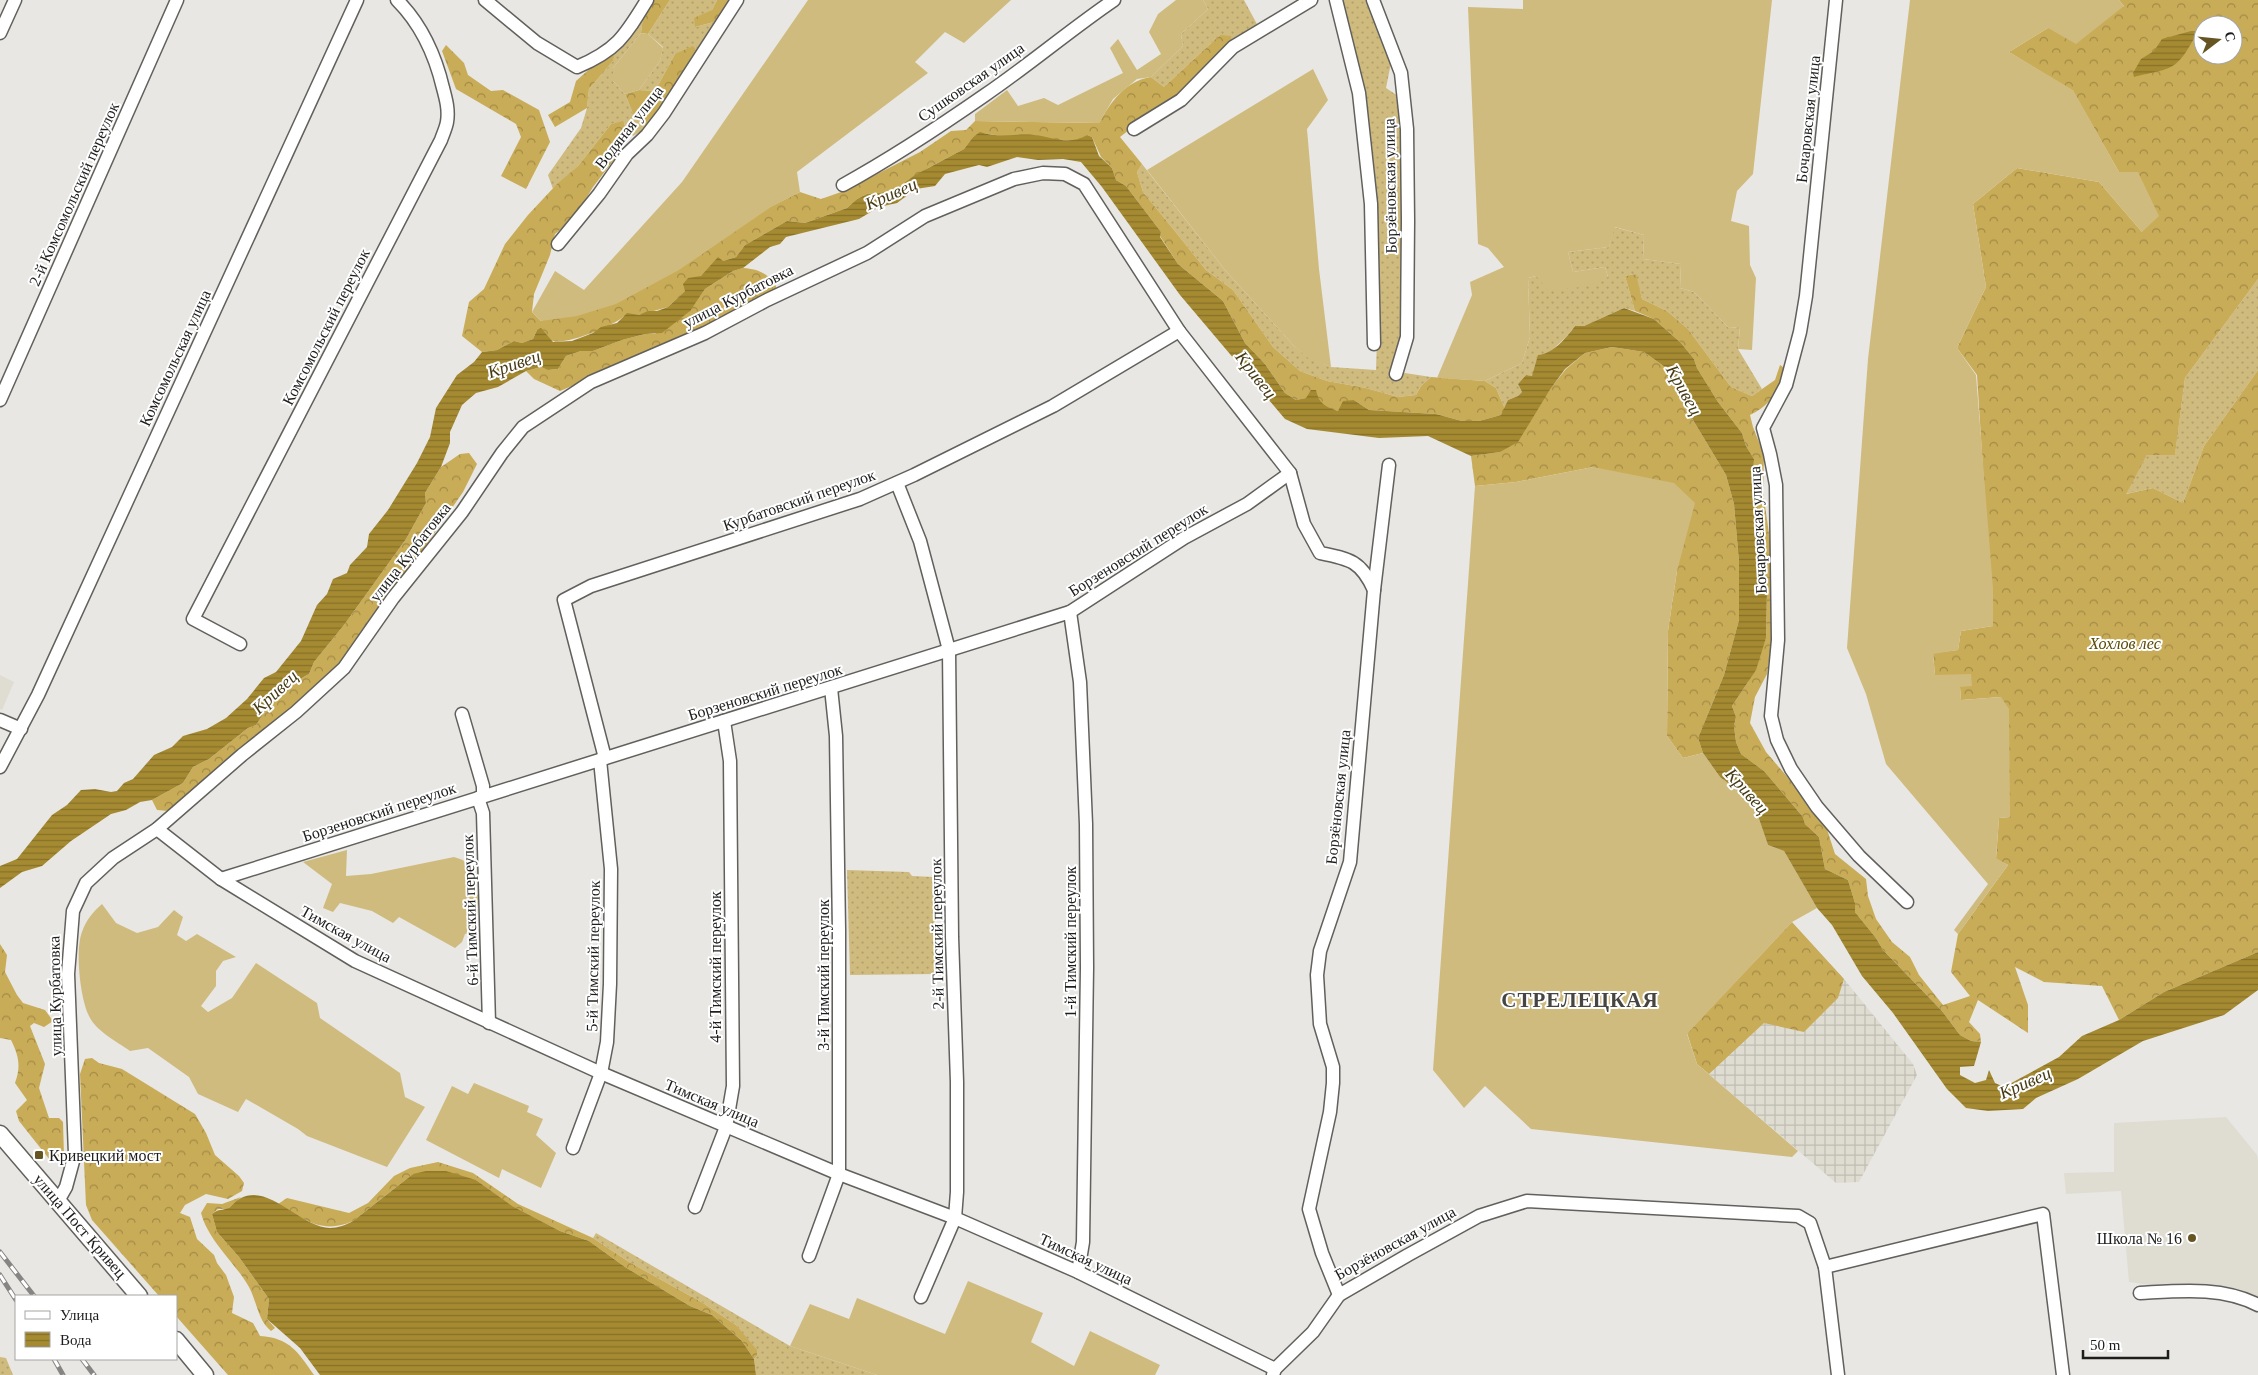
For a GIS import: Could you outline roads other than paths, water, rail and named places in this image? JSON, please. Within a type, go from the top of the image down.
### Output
[{"type":"main road","name":"улица Пост Кривец","points":[[0,1134],[139,1295]]},
{"type":"main road","points":[[178,1342],[205,1375]]},
{"type":"street","points":[[0,33],[15,0]]},
{"type":"street","name":"2-й Комсомольский переулок","points":[[0,400],[177,0]]},
{"type":"street","name":"Комсомольская улица","points":[[0,768],[21,729],[357,0]]},
{"type":"street","name":"Комсомольский переулок","points":[[240,644],[193,619],[436,149],[447,122],[447,104],[437,63],[425,35],[408,11],[397,0]]},
{"type":"street","points":[[485,0],[537,43],[577,67],[602,57],[625,35],[647,0]]},
{"type":"street","name":"Водяная улица","points":[[558,244],[599,194],[627,154],[647,135],[664,113],[737,0]]},
{"type":"street","name":"Сушковская улица","points":[[843,185],[888,160],[986,94],[1066,32],[1114,0]]},
{"type":"street","points":[[1134,129],[1181,100],[1233,47],[1311,0]]},
{"type":"street","name":"Борзёновская улица","points":[[1336,0],[1359,93],[1371,204],[1374,344]]},
{"type":"street","name":"Борзёновская улица","points":[[1373,0],[1401,73],[1407,129],[1407,337],[1396,374]]},
{"type":"street","name":"Бочаровская улица","points":[[1836,0],[1807,286],[1801,323],[1786,385],[1763,428],[1776,485],[1778,640],[1772,716],[1778,740],[1792,769],[1817,807],[1859,856],[1907,902]]},
{"type":"street","name":"улица Курбатовка","points":[[58,1201],[66,1187],[75,1154],[68,974],[73,911],[86,883],[113,858],[157,829],[242,755],[296,712],[344,668],[393,598],[462,512],[522,427],[562,399],[591,382],[705,333],[767,300],[867,253],[925,216],[1014,179],[1043,173],[1065,174],[1084,184],[1178,331]]},
{"type":"street","points":[[1178,331],[1290,473],[1304,524],[1320,553],[1359,565],[1368,577],[1374,590]]},
{"type":"street","name":"Курбатовский переулок","points":[[602,759],[564,600],[591,586],[860,499],[897,483],[1053,406],[1178,331]]},
{"type":"street","name":"Борзёновская улица","points":[[1389,465],[1374,590],[1350,862],[1320,951],[1317,975],[1320,1024],[1333,1067],[1333,1083],[1330,1112],[1309,1209],[1322,1253],[1339,1295],[1479,1216],[1527,1201],[1798,1216],[1810,1223],[1825,1267],[1838,1375]]},
{"type":"street","name":"Борзеновский переулок","points":[[221,879],[1070,612],[1184,538],[1247,504],[1290,473]]},
{"type":"street","name":"2-й Тимский переулок","points":[[897,483],[920,541],[949,650],[952,937],[957,1082],[957,1192],[955,1218],[921,1297]]},
{"type":"street","name":"1-й Тимский переулок","points":[[1070,612],[1080,682],[1086,834],[1087,968],[1083,1232],[1078,1272]]},
{"type":"street","name":"3-й Тимский переулок","points":[[809,1256],[839,1174],[837,745],[831,688]]},
{"type":"street","name":"6-й Тимский переулок","points":[[462,714],[483,786],[480,797],[483,813],[489,1023]]},
{"type":"street","points":[[0,720],[21,729]]},
{"type":"street","name":"4-й Тимский переулок","points":[[695,1206],[726,1126],[733,1086],[730,761],[724,722]]},
{"type":"street","name":"5-й Тимский переулок","points":[[573,1148],[601,1073],[607,1042],[610,984],[611,869],[602,759]]},
{"type":"street","name":"Тимская улица","points":[[157,829],[221,879],[355,961],[601,1073],[839,1174],[955,1218],[1078,1272],[1274,1372]]},
{"type":"street","points":[[1825,1267],[2043,1214],[2063,1375]]},
{"type":"street","points":[[2140,1292],[2208,1292],[2229,1295],[2258,1305]]},
{"type":"street","points":[[1274,1372],[1313,1332],[1339,1295]]},
{"type":"water","points":[[2193,31],[2193,40],[2189,47],[2183,56],[2172,66],[2134,77],[2133,73],[2141,59],[2154,51],[2162,39]]},
{"type":"water","name":"Кривец","points":[[980,132],[995,135],[1034,135],[1061,140],[1074,140],[1087,135],[1092,137],[1099,156],[1112,168],[1116,180],[1126,186],[1161,232],[1160,237],[1178,264],[1223,301],[1245,343],[1265,364],[1285,393],[1296,400],[1306,398],[1311,390],[1316,390],[1319,399],[1324,404],[1338,411],[1343,401],[1354,400],[1369,410],[1436,414],[1462,421],[1479,421],[1501,415],[1508,400],[1522,392],[1518,384],[1526,375],[1532,376],[1538,355],[1554,349],[1575,326],[1584,326],[1624,308],[1654,319],[1681,343],[1694,359],[1697,368],[1718,402],[1742,433],[1746,446],[1754,459],[1753,479],[1762,535],[1767,591],[1766,638],[1756,670],[1732,706],[1736,717],[1734,726],[1736,742],[1741,754],[1764,771],[1803,817],[1805,824],[1819,837],[1825,869],[1848,880],[1855,903],[1855,912],[1883,950],[1942,1011],[1960,1035],[1971,1041],[1981,1042],[1974,1066],[1960,1067],[1960,1075],[1975,1083],[1986,1080],[1989,1070],[1995,1083],[2004,1087],[2059,1057],[2082,1036],[2119,1020],[2164,992],[2258,952],[2258,990],[2224,1015],[2143,1041],[2078,1079],[2036,1098],[2023,1109],[1988,1111],[1966,1108],[1947,1089],[1893,1013],[1862,976],[1832,925],[1817,908],[1784,851],[1768,845],[1750,800],[1720,777],[1703,753],[1698,738],[1724,675],[1739,620],[1739,562],[1734,504],[1726,475],[1690,415],[1665,367],[1644,352],[1612,347],[1585,353],[1565,369],[1549,391],[1518,442],[1500,452],[1471,456],[1428,436],[1379,438],[1307,429],[1285,419],[1180,295],[1102,187],[1081,162],[1063,159],[1038,160],[1017,157],[987,167],[979,165],[945,174],[935,186],[916,189],[897,203],[879,207],[859,219],[786,237],[780,244],[770,247],[743,268],[733,271],[705,289],[690,311],[662,333],[645,334],[593,351],[581,351],[566,356],[558,369],[548,370],[541,367],[526,371],[498,387],[476,393],[462,405],[450,432],[450,443],[441,467],[425,493],[426,503],[406,539],[344,625],[314,662],[309,674],[287,686],[266,710],[256,725],[248,728],[209,759],[193,767],[183,783],[152,800],[140,802],[126,810],[111,814],[71,841],[42,866],[22,872],[0,888],[0,866],[17,859],[52,815],[67,805],[81,790],[117,791],[124,783],[133,779],[154,755],[172,747],[183,736],[207,729],[226,718],[247,699],[264,678],[276,672],[301,641],[317,605],[327,594],[333,579],[347,573],[350,565],[367,547],[369,534],[388,510],[417,463],[430,437],[436,408],[457,375],[474,362],[482,352],[497,350],[514,341],[522,343],[533,339],[537,330],[541,328],[553,342],[572,341],[593,333],[601,327],[617,323],[627,313],[639,315],[668,307],[685,291],[683,284],[688,278],[701,276],[718,257],[723,261],[736,257],[745,245],[787,221],[805,223],[847,208],[857,199],[867,194],[894,191],[915,175],[964,149],[973,137]]},
{"type":"water","points":[[426,1171],[446,1171],[476,1180],[512,1206],[560,1231],[589,1241],[625,1267],[690,1306],[712,1315],[742,1341],[754,1359],[756,1375],[320,1375],[300,1348],[267,1319],[269,1299],[239,1257],[217,1232],[212,1214],[229,1208],[239,1199],[251,1195],[262,1196],[319,1226],[336,1227],[353,1221],[413,1174]]},
{"type":"railway","points":[[0,1252],[33,1295]]},
{"type":"railway","points":[[0,1275],[15,1298]]},
{"type":"railway","points":[[55,1360],[63,1375]]},
{"type":"railway","points":[[83,1360],[94,1375]]},
{"type":"place","name":"Кривецкий мост","points":[[39,1155]]},
{"type":"place","name":"Школа № 16","points":[[2192,1238]]},
{"type":"district","name":"СТРЕЛЕЦКАЯ","points":[[1580,1000]]},
{"type":"park label","name":"Хохлов лес","points":[[2125,643]]}]
